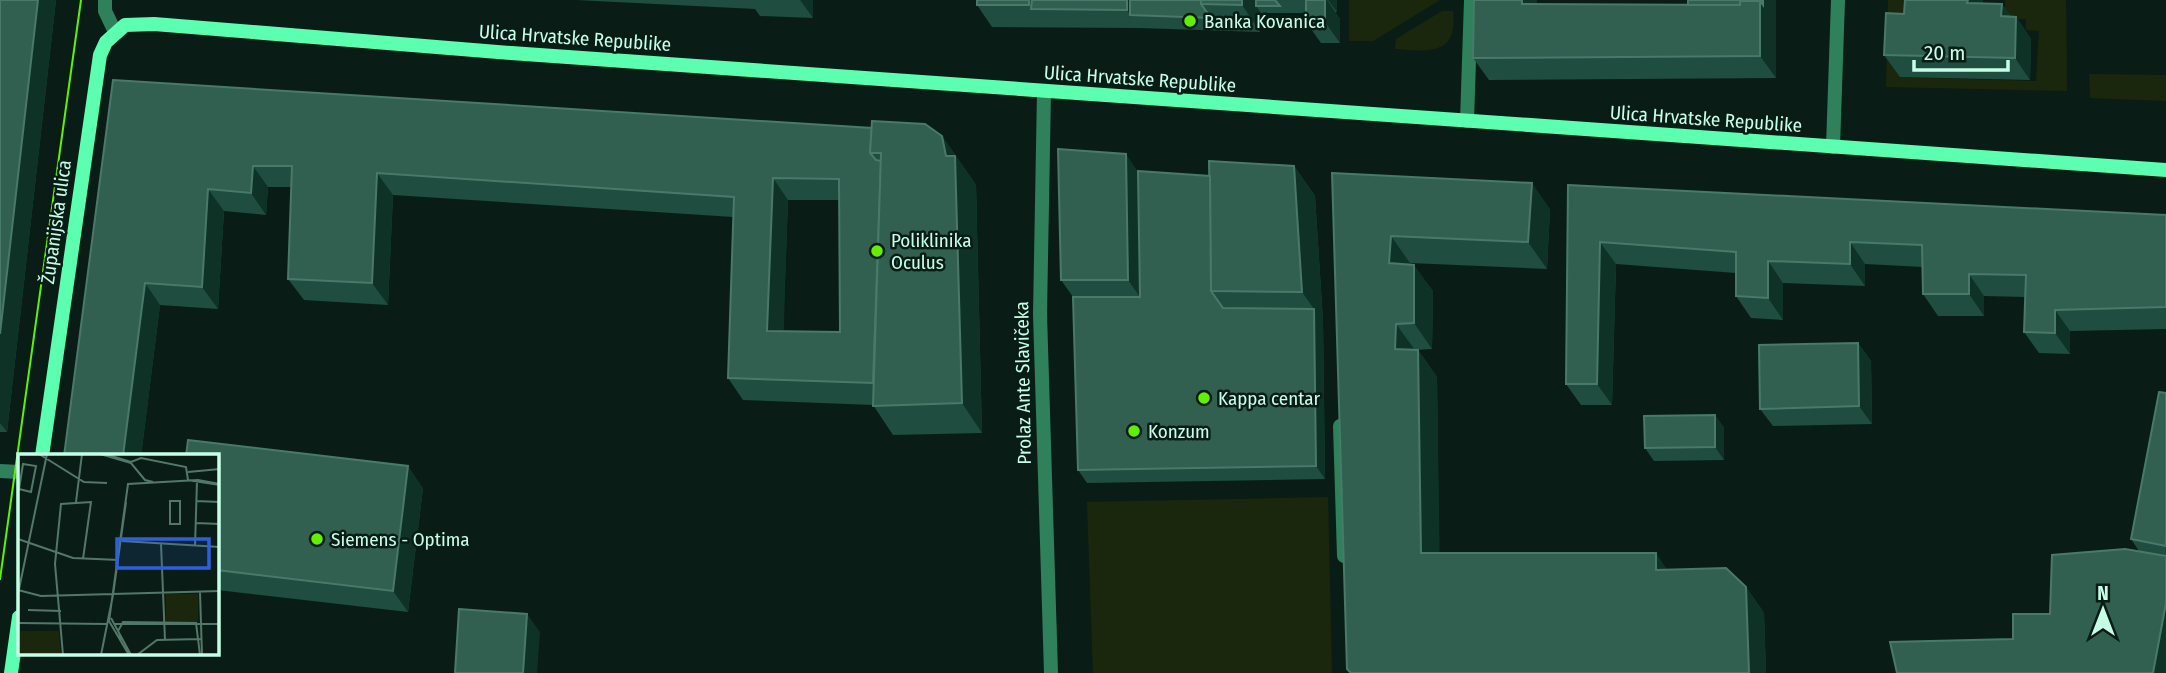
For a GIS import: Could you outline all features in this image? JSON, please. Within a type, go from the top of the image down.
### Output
[{"type":"street","points":[[106,0],[105,11],[115,32]]},
{"type":"street","points":[[1467,121],[1471,0]]},
{"type":"street","points":[[1833,147],[1838,0]]},
{"type":"street","name":"Ulica Hrvatske Republike","points":[[115,32],[125,25],[154,24],[511,54],[2166,170]]},
{"type":"street","name":"Županijska ulica","points":[[43,454],[95,80],[100,55],[115,32]]},
{"type":"street","name":"Prolaz Ante Slavičeka","points":[[1044,91],[1040,313],[1051,673]]},
{"type":"street","points":[[1340,405],[1345,568]]},
{"type":"street","points":[[0,471],[18,472]]},
{"type":"street","points":[[11,673],[18,624]]},
{"type":"green space","points":[[1349,0],[1440,0],[1373,41],[1349,41]]},
{"type":"green space","points":[[1888,0],[1921,0],[1900,77],[2036,81],[2039,31],[2026,30],[2026,19],[2005,19],[2005,0],[2066,0],[2067,91],[1886,87]]},
{"type":"green space","points":[[1442,11],[1453,11],[1451,37],[1445,44],[1429,50],[1395,49],[1396,39]]},
{"type":"green space","points":[[2089,74],[2166,75],[2166,101],[2090,98]]},
{"type":"green space","points":[[1328,497],[1332,673],[1093,673],[1087,502]]},
{"type":"building","points":[[0,0],[38,0],[0,334]]},
{"type":"building","points":[[977,0],[1029,0],[1029,5],[977,5]]},
{"type":"building","points":[[1032,0],[1127,0],[1127,10],[1031,9]]},
{"type":"building","points":[[1130,0],[1201,0],[1211,18],[1130,15]]},
{"type":"building","points":[[1201,0],[1242,0],[1242,5],[1201,4]]},
{"type":"building","points":[[1256,0],[1275,0],[1280,6],[1256,6]]},
{"type":"building","points":[[1306,0],[1325,0],[1325,22],[1306,22]]},
{"type":"building","points":[[1474,0],[1522,0],[1522,4],[1740,5],[1740,1],[1760,1],[1760,56],[1473,58]]},
{"type":"building","points":[[1688,0],[1763,0],[1763,5],[1760,1],[1740,1],[1740,5],[1688,5]]},
{"type":"building","points":[[1905,0],[1968,0],[1967,3],[2002,4],[2001,16],[2016,17],[2015,58],[1884,55],[1886,13],[1904,14]]},
{"type":"building","points":[[113,80],[872,128],[870,153],[876,160],[881,161],[873,383],[728,378],[734,197],[377,173],[372,283],[288,279],[292,166],[253,166],[251,193],[208,189],[202,287],[145,283],[123,454],[64,454]],"holes":[[[773,178],[839,179],[840,332],[767,331]]]},
{"type":"building","points":[[872,121],[925,124],[942,136],[946,156],[955,156],[962,403],[873,406],[881,153],[870,153]]},
{"type":"building","points":[[1058,149],[1126,154],[1128,280],[1061,280]]},
{"type":"building","points":[[1209,161],[1294,166],[1302,292],[1211,291]]},
{"type":"building","name":"Kappa centar","points":[[1138,171],[1210,176],[1211,291],[1223,308],[1314,309],[1316,466],[1078,470],[1073,297],[1140,297]]},
{"type":"building","points":[[1332,173],[1532,183],[1528,242],[1391,236],[1389,263],[1414,265],[1414,323],[1396,324],[1395,349],[1418,350],[1421,553],[1656,553],[1656,570],[1726,568],[1746,587],[1749,673],[1351,673],[1347,669]]},
{"type":"building","points":[[1568,185],[2166,215],[2166,307],[2055,310],[2055,333],[2024,332],[2026,275],[1969,274],[1969,294],[1923,294],[1922,245],[1850,242],[1850,264],[1768,261],[1768,298],[1736,296],[1736,252],[1600,242],[1597,384],[1566,384]]},
{"type":"building","points":[[1858,343],[1859,406],[1760,409],[1759,345]]},
{"type":"building","points":[[2159,392],[2166,393],[2166,546],[2131,539]]},
{"type":"building","points":[[1715,415],[1715,447],[1645,448],[1644,416]]},
{"type":"building","name":"Siemens - Optima","points":[[188,440],[408,466],[393,591],[219,570],[219,454],[186,454]]},
{"type":"building","points":[[2125,549],[2166,556],[2166,603],[2153,673],[1897,673],[1890,642],[2013,639],[2013,614],[2050,614],[2052,555]]},
{"type":"building","points":[[459,609],[527,614],[523,673],[455,673]]},
{"type":"tram line","points":[[0,579],[81,0]]},
{"type":"place","name":"Banka Kovanica","points":[[1190,21]]},
{"type":"place","name":"Poliklinika Oculus","points":[[877,251]]},
{"type":"place","name":"Kappa centar","points":[[1204,398]]},
{"type":"place","name":"Konzum","points":[[1134,431]]},
{"type":"place","name":"Siemens - Optima","points":[[317,539]]}]
